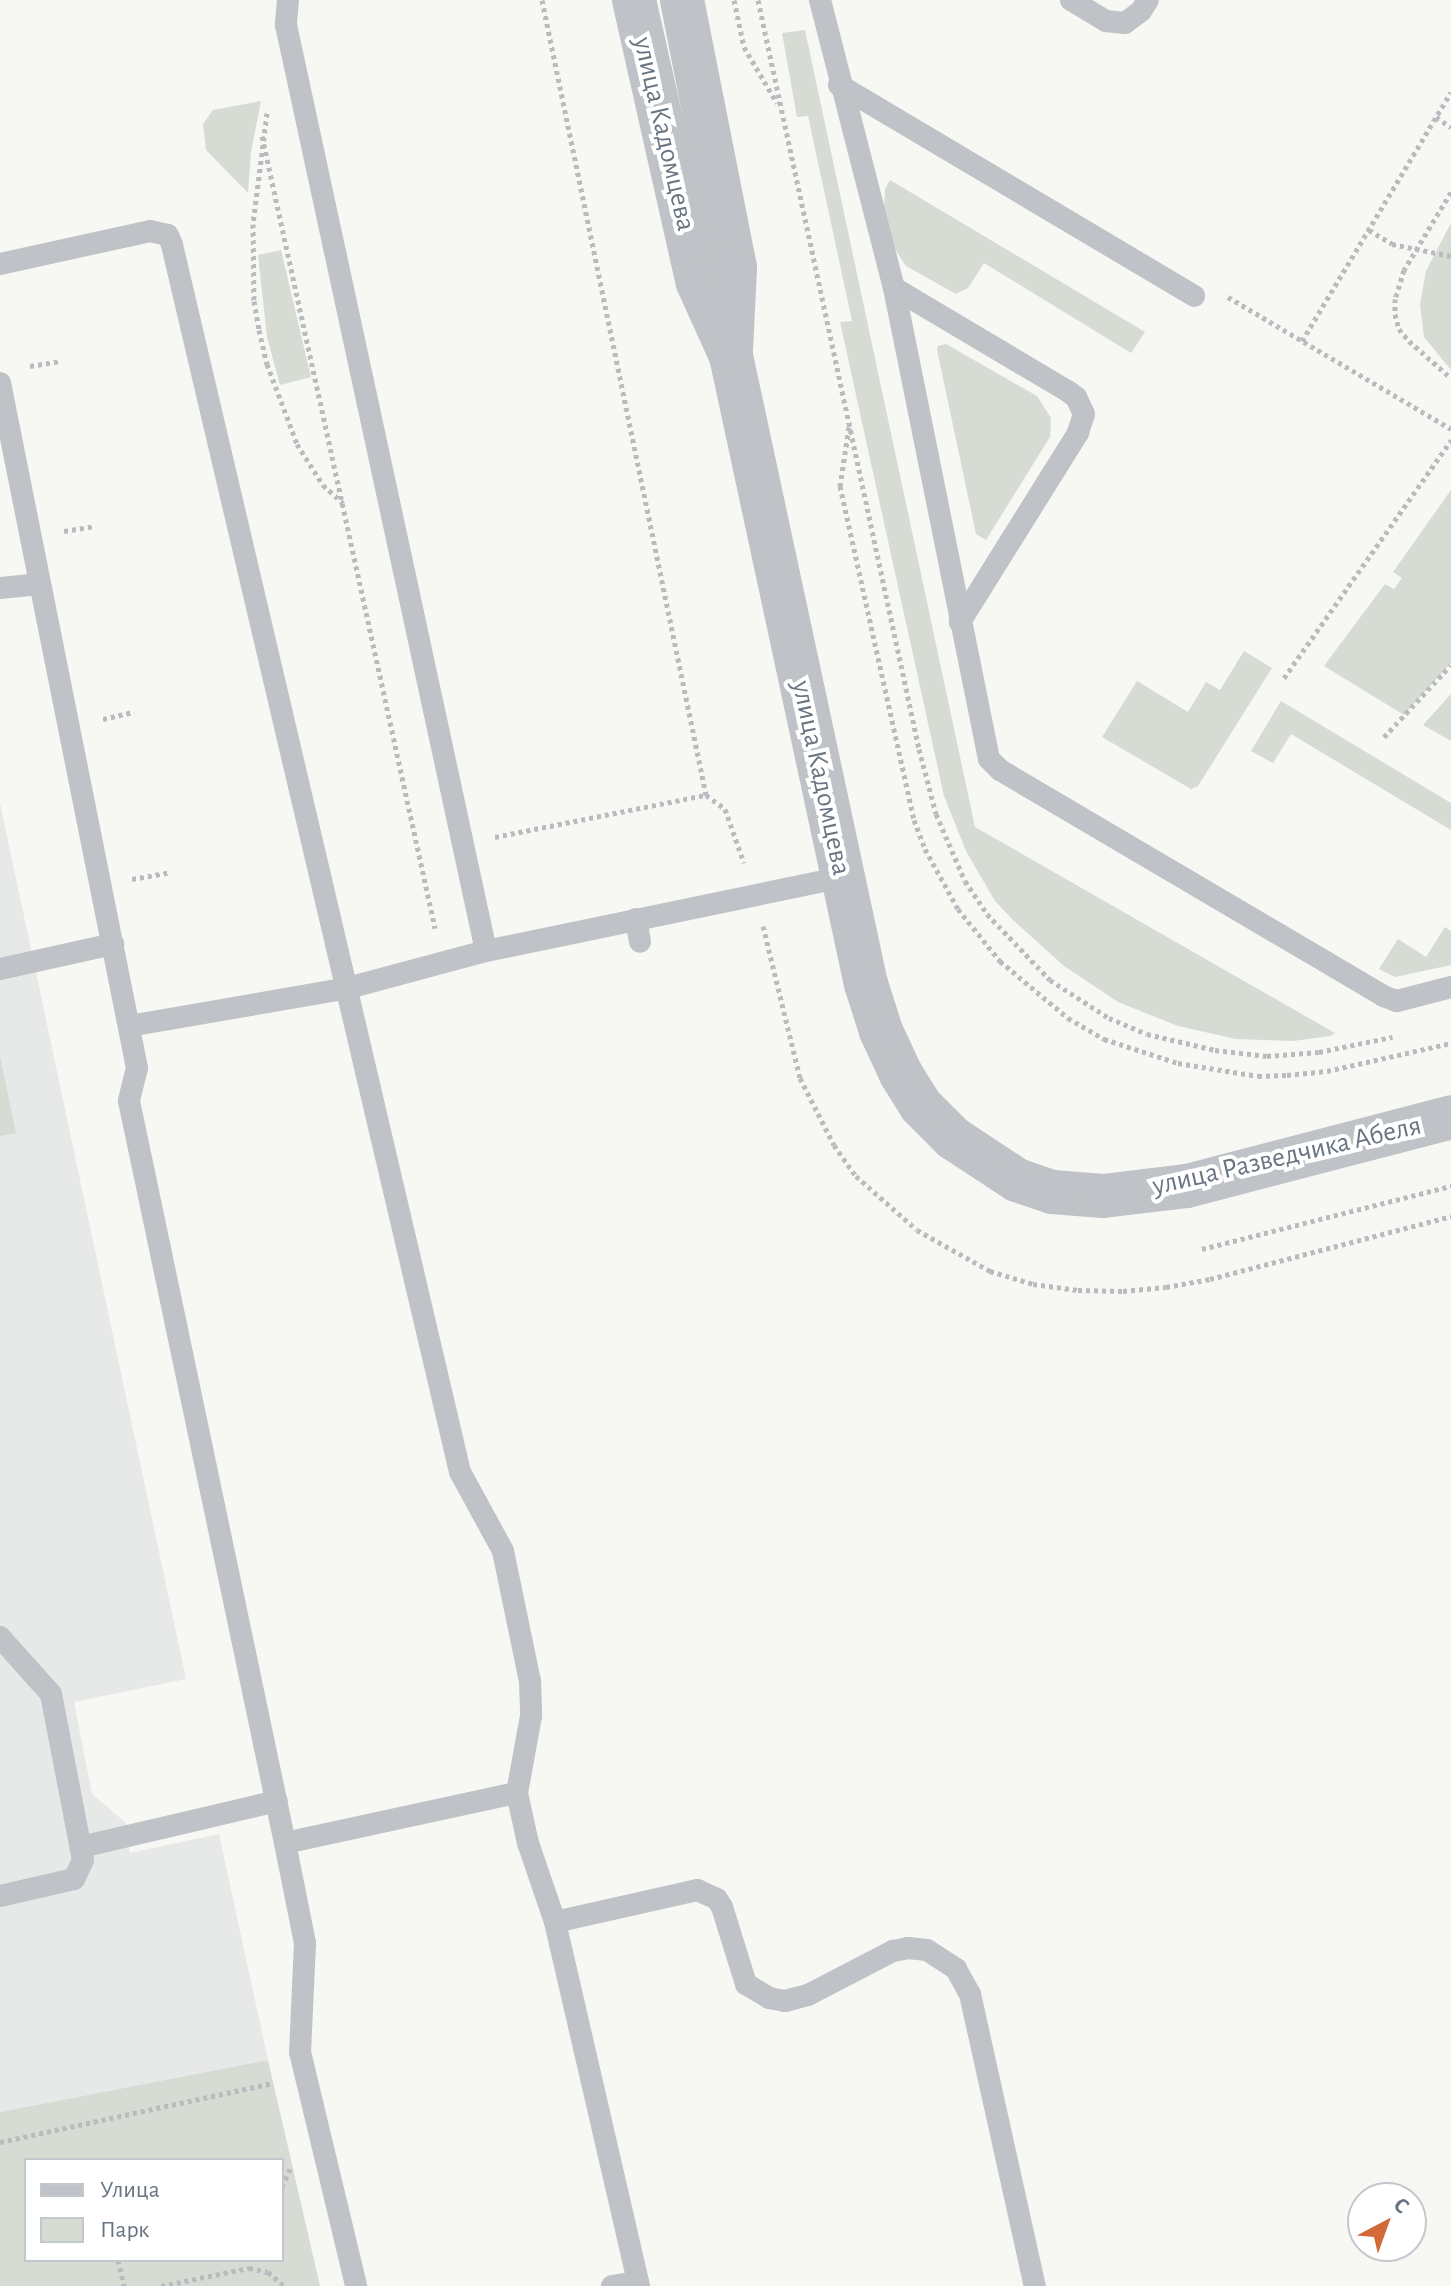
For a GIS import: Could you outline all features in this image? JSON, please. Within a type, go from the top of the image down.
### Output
[{"type":"street","name":"улица Кадомцева","points":[[634,0],[698,283],[731,356],[866,984],[901,1074],[921,1106],[953,1138],[986,1163]]},
{"type":"street","name":"улица Кадомцева","points":[[682,0],[735,268],[731,356]]},
{"type":"street","name":"улица Разведчика Абеля","points":[[986,1163],[1017,1180],[1052,1192],[1103,1196],[1187,1186],[1451,1117]]},
{"type":"lane","points":[[288,0],[286,25],[486,951]]},
{"type":"lane","points":[[820,0],[839,85],[894,288],[986,752],[1000,770],[1383,996],[1397,1001],[1451,987]]},
{"type":"lane","points":[[1071,0],[1106,21],[1125,23],[1141,11],[1148,0]]},
{"type":"lane","points":[[839,85],[1194,296]]},
{"type":"lane","points":[[0,264],[150,231],[168,235],[460,1472],[503,1551],[530,1681],[531,1716],[517,1793],[528,1843],[555,1922],[639,2284],[612,2286]]},
{"type":"lane","points":[[894,288],[1069,392],[1076,397],[1084,414],[1078,433],[960,622]]},
{"type":"lane","points":[[0,383],[137,1068],[129,1101],[305,1943],[299,2037],[305,2076],[356,2286]]},
{"type":"lane","points":[[0,588],[40,584]]},
{"type":"lane","points":[[129,1026],[348,988],[486,951],[843,877]]},
{"type":"lane","points":[[636,919],[640,942]]},
{"type":"lane","points":[[0,969],[113,944]]},
{"type":"lane","points":[[0,1637],[51,1694],[83,1867],[74,1879],[0,1896]]},
{"type":"lane","points":[[285,1843],[517,1793]]},
{"type":"lane","points":[[81,1847],[277,1801]]},
{"type":"lane","points":[[555,1922],[697,1890],[717,1899],[722,1907],[746,1984],[769,1998],[785,2001],[808,1995],[893,1951],[908,1948],[927,1950],[956,1969],[970,1994],[1035,2286]]},
{"type":"path","points":[[542,0],[706,795],[725,809],[755,895]]},
{"type":"path","points":[[734,0],[744,47],[780,107]]},
{"type":"path","points":[[758,0],[936,814],[965,881],[987,914],[1050,980],[1109,1018],[1147,1034],[1215,1050],[1267,1056],[1319,1052],[1407,1033]]},
{"type":"path","points":[[300,92],[271,98],[262,136],[252,267],[259,330],[271,376],[297,444],[323,485],[343,503]]},
{"type":"path","points":[[1302,341],[1451,92]]},
{"type":"path","points":[[1436,117],[1451,127]]},
{"type":"path","points":[[262,136],[443,962]]},
{"type":"path","points":[[1451,192],[1416,249],[1399,284],[1395,314],[1399,329],[1409,341],[1451,378]]},
{"type":"path","points":[[1369,230],[1392,244],[1451,256]]},
{"type":"path","points":[[1220,292],[1451,429]]},
{"type":"path","points":[[850,422],[840,486],[914,820],[925,849],[958,909],[1000,961],[1068,1018],[1104,1039],[1192,1066],[1258,1076],[1287,1075],[1327,1071],[1451,1043]]},
{"type":"path","points":[[1284,678],[1451,440]]},
{"type":"path","points":[[1384,737],[1451,665]]},
{"type":"path","points":[[418,851],[706,795]]},
{"type":"path","points":[[1202,1249],[1451,1186]]},
{"type":"path","points":[[0,2142],[305,2076]]},
{"type":"path","points":[[118,2262],[124,2286]]},
{"type":"path","points":[[244,2269],[247,2262]]},
{"type":"path","points":[[161,2286],[259,2268],[284,2286]]},
{"type":"shaded area","points":[[0,803],[186,1679],[74,1702],[92,1794],[126,1823],[130,1853],[219,1834],[268,2060],[0,2112]]},
{"type":"green space","points":[[805,30],[975,827],[1335,1033],[1330,1036],[1293,1041],[1236,1039],[1178,1026],[1118,1002],[1064,966],[1014,921],[995,901],[966,851],[944,796],[840,322],[852,321],[808,116],[797,117],[782,33]]},
{"type":"green space","points":[[261,101],[251,152],[248,193],[206,150],[203,124],[213,110]]},
{"type":"green space","points":[[890,180],[1145,332],[1131,353],[984,263],[968,288],[956,294],[906,266],[895,249],[884,207],[885,189]]},
{"type":"green space","points":[[1451,223],[1451,370],[1424,337],[1420,304],[1426,271]]},
{"type":"green space","points":[[281,250],[311,377],[280,385],[267,337],[258,255]]},
{"type":"green space","points":[[946,344],[1037,396],[1051,418],[1050,437],[986,540],[976,534],[937,350],[938,346]]},
{"type":"green space","points":[[1451,490],[1451,663],[1404,715],[1324,666],[1385,584],[1394,589],[1402,578],[1393,572]]},
{"type":"green space","points":[[1244,651],[1272,668],[1198,786],[1191,789],[1102,737],[1137,681],[1188,712],[1206,682],[1220,690]]},
{"type":"green space","points":[[1451,694],[1451,741],[1423,725]]},
{"type":"green space","points":[[1281,701],[1451,803],[1451,830],[1291,734],[1273,763],[1251,751]]},
{"type":"green space","points":[[1445,927],[1451,931],[1451,965],[1395,977],[1379,969],[1398,939],[1426,957]]},
{"type":"green space","points":[[0,1056],[16,1133],[0,1136]]},
{"type":"green space","points":[[268,2060],[320,2286],[0,2286],[0,2112]]}]
